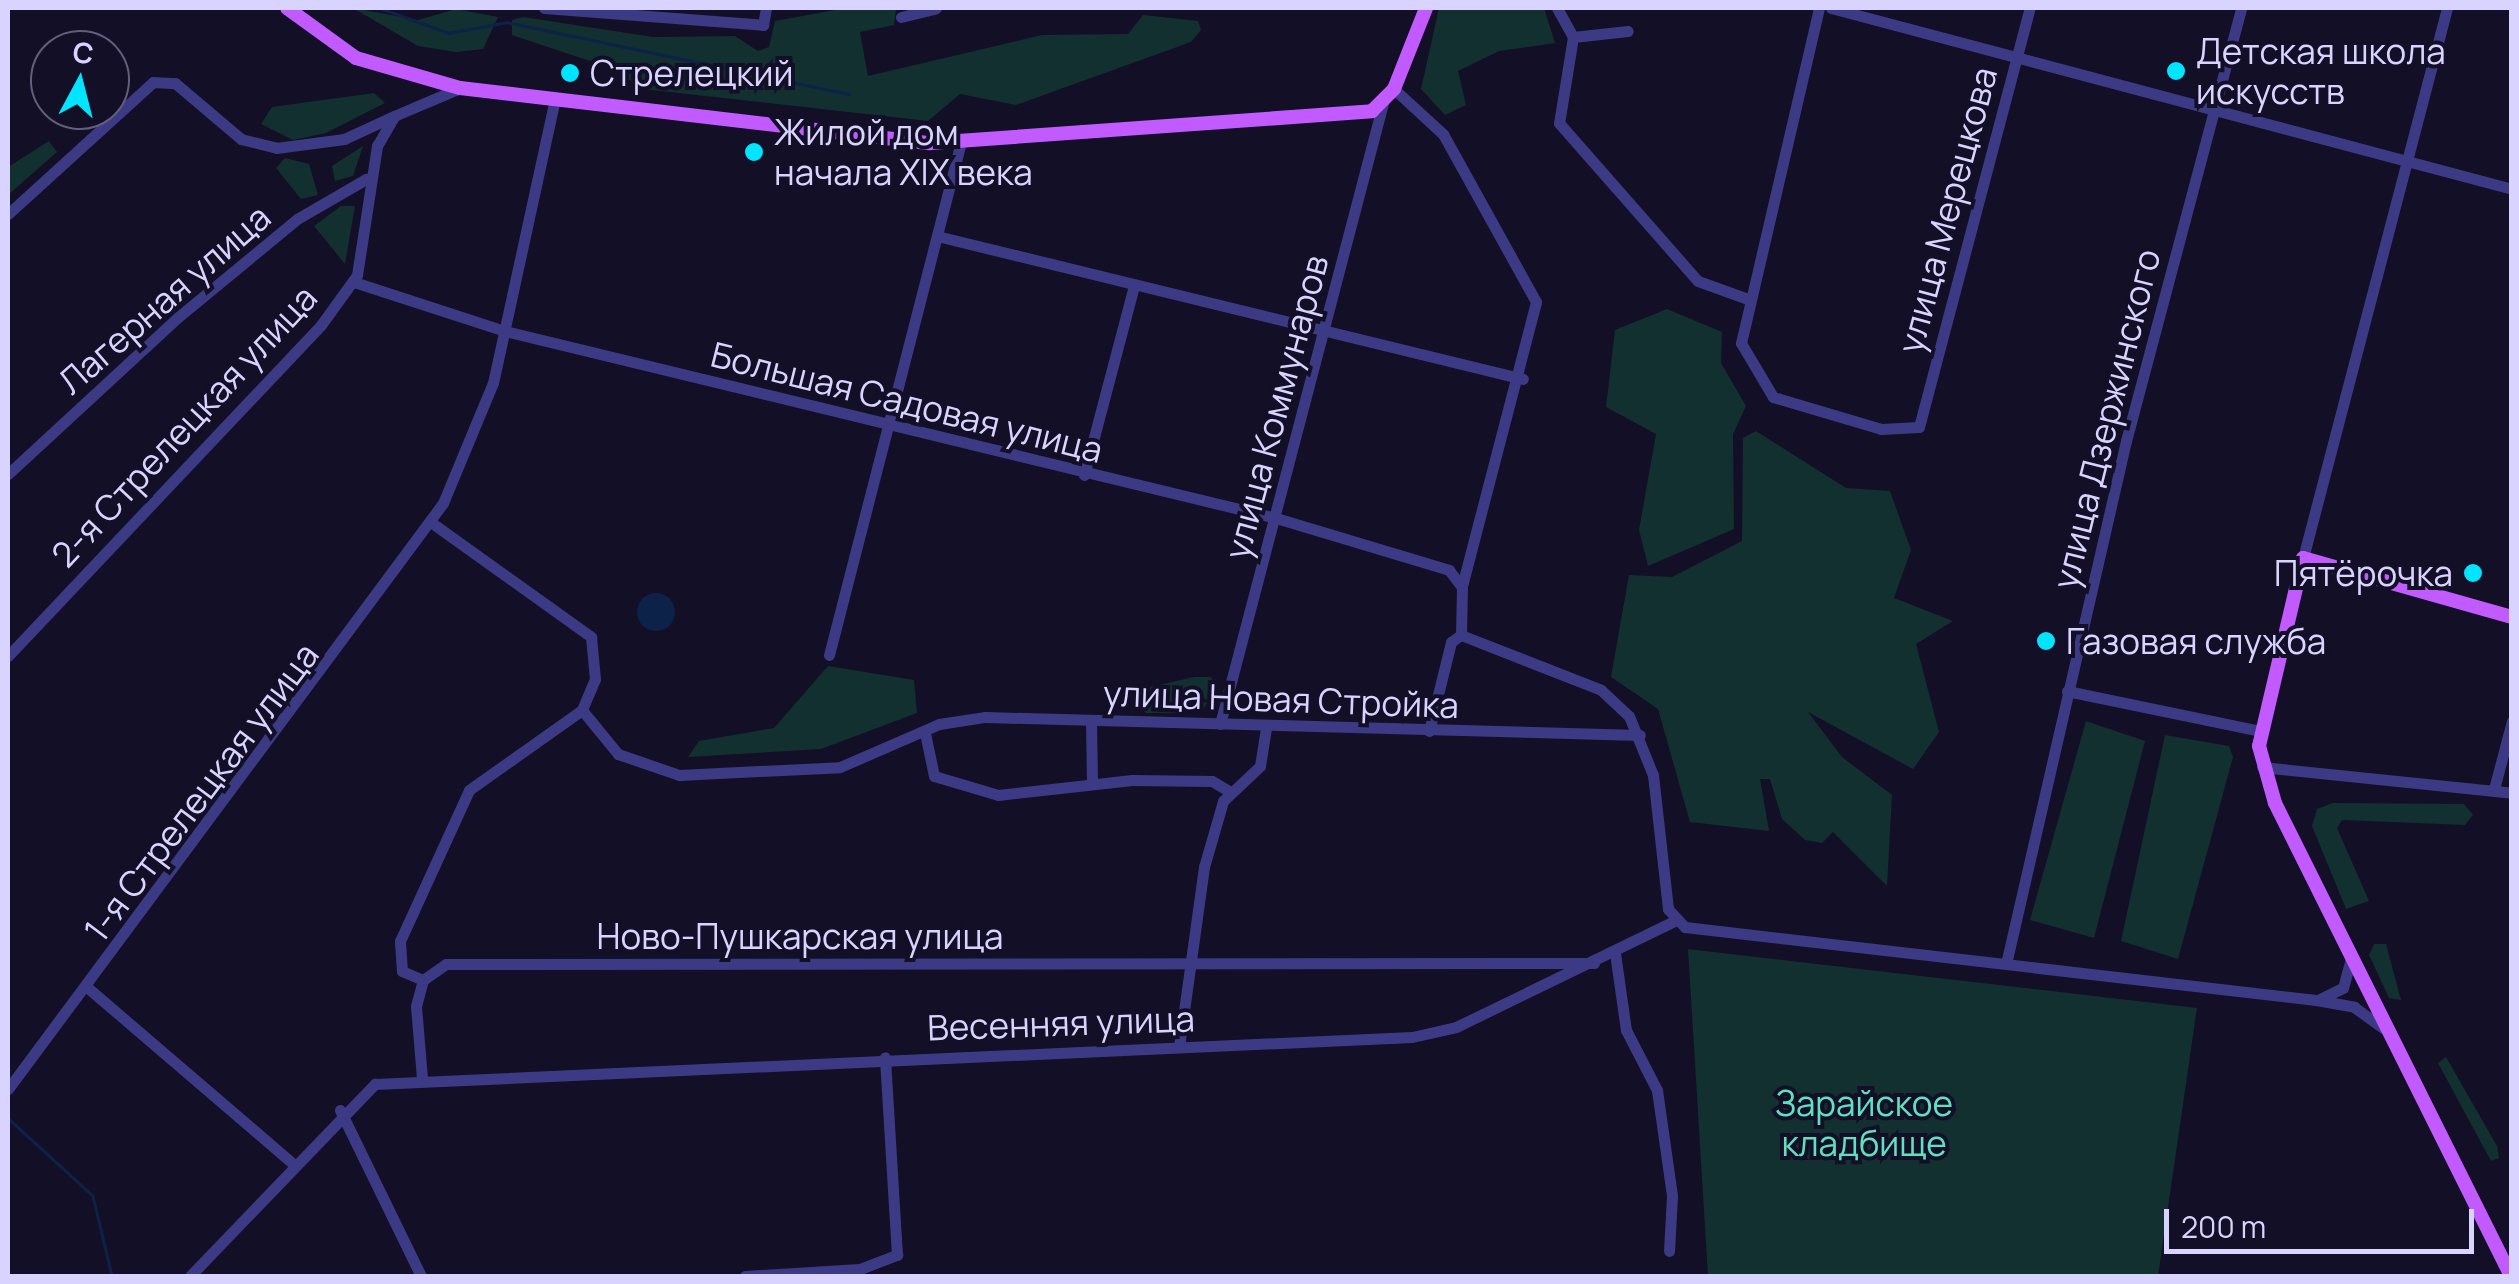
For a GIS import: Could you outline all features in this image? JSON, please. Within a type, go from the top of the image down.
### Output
[{"type":"main road","points":[[286,8],[356,58],[460,88],[961,142],[1350,115],[1383,103],[1394,89],[1426,8]]},
{"type":"main road","points":[[2510,1276],[2350,959],[2262,767],[2260,731],[2304,558],[2512,617]]},
{"type":"street","points":[[544,8],[763,25],[766,8]]},
{"type":"street","points":[[901,17],[936,8]]},
{"type":"street","points":[[1557,8],[1573,37],[1559,123],[1698,280],[1748,299],[1819,8]]},
{"type":"street","points":[[1832,8],[2512,188]]},
{"type":"street","name":"улица Мерецкова","points":[[1748,299],[1746,364],[1773,397],[1881,429],[1919,426],[2030,8]]},
{"type":"street","name":"улица Дзержинского","points":[[2006,964],[2066,691],[2241,8]]},
{"type":"street","points":[[2304,558],[2447,8]]},
{"type":"street","points":[[1573,37],[1628,31]]},
{"type":"street","points":[[8,214],[153,82],[175,83],[241,139],[276,148],[344,139],[460,88]]},
{"type":"street","points":[[1394,89],[1442,134],[1530,280],[1535,323],[1523,379],[1462,586],[1461,635]]},
{"type":"street","name":"1-я Стрелецкая улица","points":[[8,1089],[88,988],[432,523],[494,383],[555,100]]},
{"type":"street","name":"улица Коммунаров","points":[[1220,724],[1383,103]]},
{"type":"street","points":[[356,279],[366,179],[394,116]]},
{"type":"street","points":[[829,655],[961,142]]},
{"type":"street","name":"Лагерная улица","points":[[8,474],[177,318],[297,220],[366,179]]},
{"type":"street","points":[[937,236],[1523,379]]},
{"type":"street","name":"Большая Садовая улица","points":[[356,279],[505,331],[1084,475],[1276,518],[1449,570],[1462,586]]},
{"type":"street","name":"2-я Стрелецкая улица","points":[[8,656],[356,279]]},
{"type":"street","points":[[1084,475],[1134,286]]},
{"type":"street","points":[[190,1276],[340,1110],[375,1084],[422,1078],[423,980],[402,971],[400,941],[469,790],[582,710],[594,679],[591,637],[432,523]]},
{"type":"street","points":[[1429,731],[1451,642],[1461,635]]},
{"type":"street","points":[[1461,635],[1601,690],[1640,735],[1676,920],[1697,930],[2316,1000],[2354,1007],[2384,1028]]},
{"type":"street","points":[[2066,691],[2260,731]]},
{"type":"street","name":"улица Новая Стройка","points":[[582,710],[618,754],[679,776],[840,767],[956,719],[1640,735]]},
{"type":"street","points":[[1091,720],[1092,781]]},
{"type":"street","points":[[2494,790],[2512,721]]},
{"type":"street","points":[[1180,1046],[1186,963],[1230,792],[1260,766],[1266,727]]},
{"type":"street","points":[[924,733],[943,782],[1010,796],[1092,781],[1212,782],[1230,792]]},
{"type":"street","points":[[2262,767],[2512,793]]},
{"type":"street","name":"Весенняя улица","points":[[422,1078],[1430,1034],[1596,963],[1676,920]]},
{"type":"street","points":[[1615,953],[1626,1030],[1657,1090],[1672,1185],[1668,1251]]},
{"type":"street","points":[[2316,1000],[2343,988],[2350,959]]},
{"type":"street","name":"Ново-Пушкарская улица","points":[[423,980],[446,964],[1596,963]]},
{"type":"street","points":[[88,988],[292,1163]]},
{"type":"street","points":[[745,1276],[882,1265],[901,1246],[885,1057]]},
{"type":"street","points":[[340,1110],[421,1276]]},
{"type":"green space","points":[[353,8],[418,20],[456,9],[498,17],[483,49],[456,52],[418,46]]},
{"type":"green space","points":[[846,8],[896,10],[894,25],[860,32],[868,76],[1042,35],[1128,34],[1143,15],[1198,21],[1201,30],[1191,42],[1016,105],[960,94],[928,121],[643,89],[614,69],[512,35],[512,20],[523,17],[653,37],[735,36],[758,51],[769,47],[775,21]]},
{"type":"green space","points":[[1439,8],[1544,8],[1555,43],[1499,51],[1458,71],[1466,105],[1445,115],[1421,89]]},
{"type":"green space","points":[[374,93],[385,103],[326,133],[293,140],[261,124],[272,107]]},
{"type":"green space","points":[[49,141],[57,152],[8,195],[8,167]]},
{"type":"green space","points":[[363,146],[353,176],[335,181],[332,166]]},
{"type":"green space","points":[[285,158],[309,164],[318,195],[301,199],[276,168]]},
{"type":"green space","points":[[341,206],[355,206],[345,264],[314,226]]},
{"type":"green space","points":[[1667,309],[1722,332],[1721,363],[1746,406],[1733,434],[1734,529],[1648,566],[1639,530],[1656,434],[1606,407],[1615,330]]},
{"type":"green space","points":[[1756,431],[1846,488],[1890,491],[1911,550],[1894,598],[1953,621],[1916,644],[1939,732],[1913,769],[1808,712],[1842,757],[1892,795],[1887,886],[1833,832],[1822,843],[1805,840],[1782,819],[1770,779],[1760,779],[1769,831],[1690,822],[1658,709],[1611,677],[1629,575],[1672,577],[1742,541],[1743,438]]},
{"type":"green space","points":[[828,666],[914,680],[917,713],[821,749],[688,757],[699,741],[774,728]]},
{"type":"green space","points":[[1211,677],[1216,688],[1201,713],[1146,713],[1136,704],[1141,689]]},
{"type":"green space","points":[[2086,721],[2145,741],[2094,938],[2030,920]]},
{"type":"green space","points":[[2165,735],[2229,746],[2233,757],[2178,959],[2121,941]]},
{"type":"green space","points":[[2333,803],[2464,804],[2473,815],[2465,825],[2342,820],[2337,828],[2369,901],[2346,909],[2312,826],[2317,809]]},
{"type":"green space","points":[[2374,944],[2386,944],[2401,1000],[2389,998],[2369,955]]},
{"type":"green space","name":"Зарайское кладбище","points":[[1688,949],[2197,1008],[2158,1276],[1708,1276]]},
{"type":"green space","points":[[2446,1057],[2497,1146],[2499,1158],[2491,1161],[2438,1063]]},
{"type":"water","points":[[656,593],[669,599],[675,612],[669,625],[656,631],[643,625],[637,612],[643,599]]},
{"type":"waterway","points":[[380,8],[449,33],[507,22],[850,94]]},
{"type":"waterway","points":[[8,1118],[93,1196],[112,1276]]},
{"type":"place","name":"Детская школа искусств","points":[[2176,71]]},
{"type":"place","name":"Стрелецкий","points":[[570,73]]},
{"type":"place","name":"Жилой дом начала XIX века","points":[[754,152]]},
{"type":"place","name":"Пятёрочка","points":[[2473,573]]},
{"type":"place","name":"Газовая служба","points":[[2046,641]]}]
